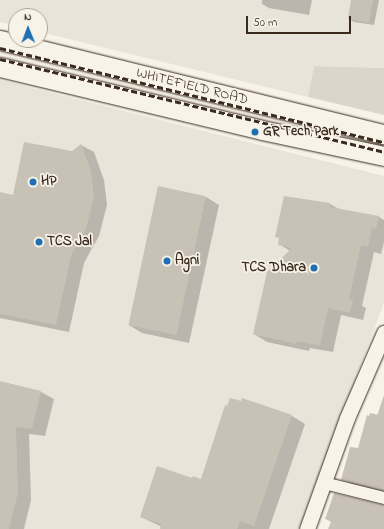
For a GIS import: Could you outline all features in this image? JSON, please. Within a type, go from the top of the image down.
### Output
[{"type":"main road","name":"WHITEFIELD ROAD","points":[[0,40],[384,134]]},
{"type":"main road","name":"WHITEFIELD ROAD","points":[[0,67],[262,130],[384,156]]},
{"type":"street","points":[[307,529],[347,418],[384,333]]},
{"type":"street","points":[[324,483],[384,498]]},
{"type":"shaded area","points":[[0,0],[384,0],[384,68],[314,66],[308,97],[48,34],[48,8],[8,8],[8,24],[0,22]]},
{"type":"shaded area","points":[[314,66],[384,68],[384,115],[308,97]]},
{"type":"shaded area","points":[[0,80],[384,176],[384,303],[299,529],[0,529]]},
{"type":"building","points":[[351,0],[373,0],[369,23],[348,19]]},
{"type":"building","name":"TCS Jal","points":[[24,142],[72,151],[81,144],[91,171],[94,197],[86,229],[71,256],[56,325],[0,314],[0,192],[13,195]]},
{"type":"building","name":"Agni","points":[[158,186],[206,196],[176,335],[128,325]]},
{"type":"building","name":"TCS Dhara","points":[[284,196],[330,203],[330,207],[379,216],[376,229],[372,228],[368,247],[361,245],[349,299],[353,300],[350,313],[328,308],[320,346],[297,341],[296,344],[253,334],[267,272],[292,248],[278,245],[279,238],[275,237]]},
{"type":"building","points":[[0,381],[41,391],[32,429],[16,427],[18,492],[9,529],[0,529]]},
{"type":"building","points":[[230,398],[241,401],[242,398],[292,415],[254,526],[240,521],[237,529],[160,529],[161,524],[140,517],[157,466],[192,478],[193,476],[201,479],[225,405],[227,406]]},
{"type":"building","points":[[370,413],[384,416],[384,490],[341,480],[350,447],[358,448],[367,415],[369,416]]},
{"type":"building","points":[[334,493],[384,505],[384,529],[368,529],[325,519]]},
{"type":"railway","points":[[0,48],[384,142]]},
{"type":"railway","points":[[0,59],[384,152]]},
{"type":"place","name":"GR Tech Park","points":[[255,132]]},
{"type":"place","name":"HP","points":[[33,182]]},
{"type":"place","name":"TCS Jal","points":[[39,242]]},
{"type":"place","name":"Agni","points":[[167,261]]},
{"type":"place","name":"TCS Dhara","points":[[314,268]]}]
